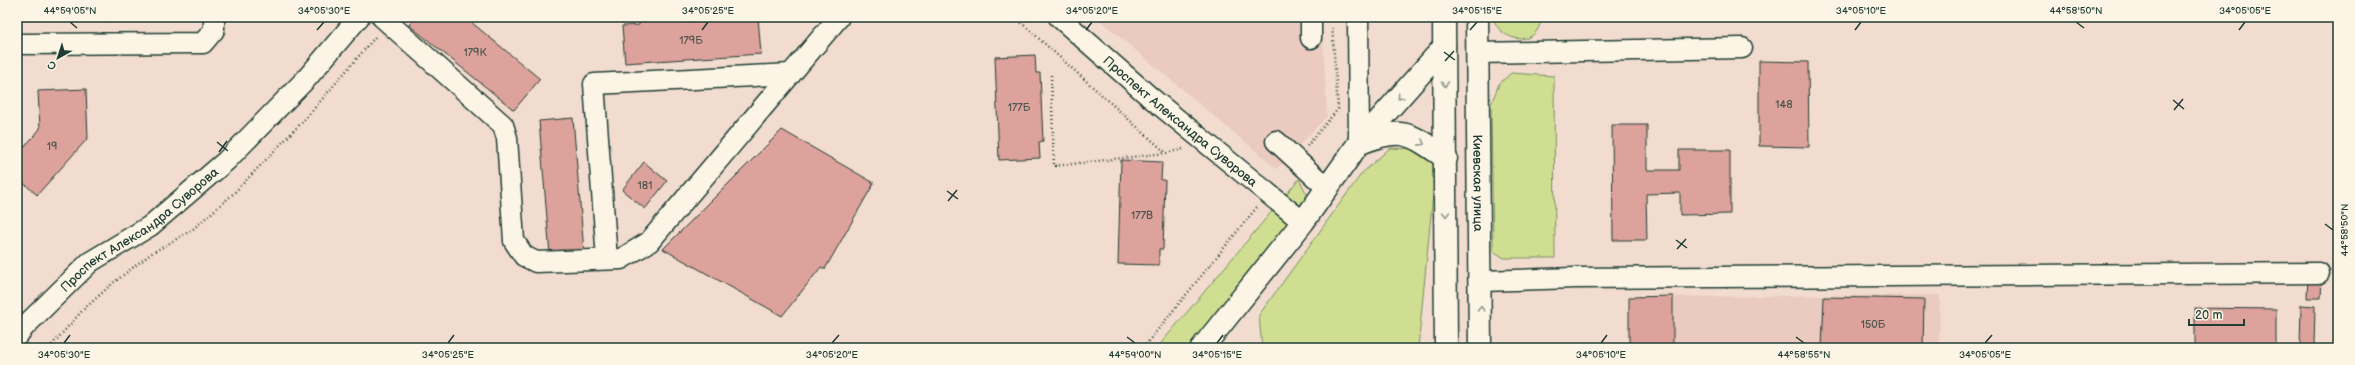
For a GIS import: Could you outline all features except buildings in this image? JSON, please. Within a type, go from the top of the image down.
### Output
[{"type":"main road","points":[[1444,17],[1446,158],[1445,346]]},
{"type":"main road","name":"Киевская улица","points":[[1477,17],[1481,281],[1480,348]]},
{"type":"main road","points":[[1202,348],[1303,222],[1328,189],[1359,143],[1444,47]]},
{"type":"main road","points":[[1359,143],[1384,134],[1401,133],[1422,142],[1446,158]]},
{"type":"street","points":[[17,44],[203,44],[214,30],[214,17]]},
{"type":"street","name":"Проспект Александра Суворова","points":[[17,336],[25,326],[90,262],[150,226],[226,161],[307,78],[360,17]]},
{"type":"street","points":[[382,17],[503,125],[507,138],[514,241],[524,256],[536,262],[621,259],[649,242],[839,17]]},
{"type":"street","name":"Проспект Александра Суворова","points":[[1059,17],[1150,98],[1303,222]]},
{"type":"street","points":[[1311,17],[1311,38]]},
{"type":"street","points":[[1358,17],[1359,143]]},
{"type":"street","points":[[1477,53],[1742,48]]},
{"type":"street","points":[[607,259],[594,84],[791,74]]},
{"type":"street","points":[[1276,141],[1328,189]]},
{"type":"street","points":[[1481,281],[1583,278],[2320,273]]},
{"type":"path","points":[[1015,17],[1166,153]]},
{"type":"path","points":[[1295,159],[1338,110],[1332,25]]},
{"type":"path","points":[[1050,75],[1054,166],[1166,153],[1188,147]]},
{"type":"path","points":[[1143,348],[1268,194]]},
{"type":"shaded area","points":[[1096,17],[1322,17],[1327,116],[1277,169]]},
{"type":"shaded area","points":[[1940,295],[1939,348],[1629,348],[1629,297]]},
{"type":"green space","points":[[1494,17],[1543,17],[1536,32],[1525,39],[1518,39],[1505,34],[1499,29]]},
{"type":"green space","points":[[1511,73],[1554,76],[1555,258],[1504,258],[1493,251],[1491,104],[1499,84]]},
{"type":"green space","points":[[1390,148],[1413,149],[1436,163],[1418,348],[1262,348],[1259,315],[1362,173]]},
{"type":"green space","points":[[1299,179],[1312,204],[1194,348],[1157,348]]}]
